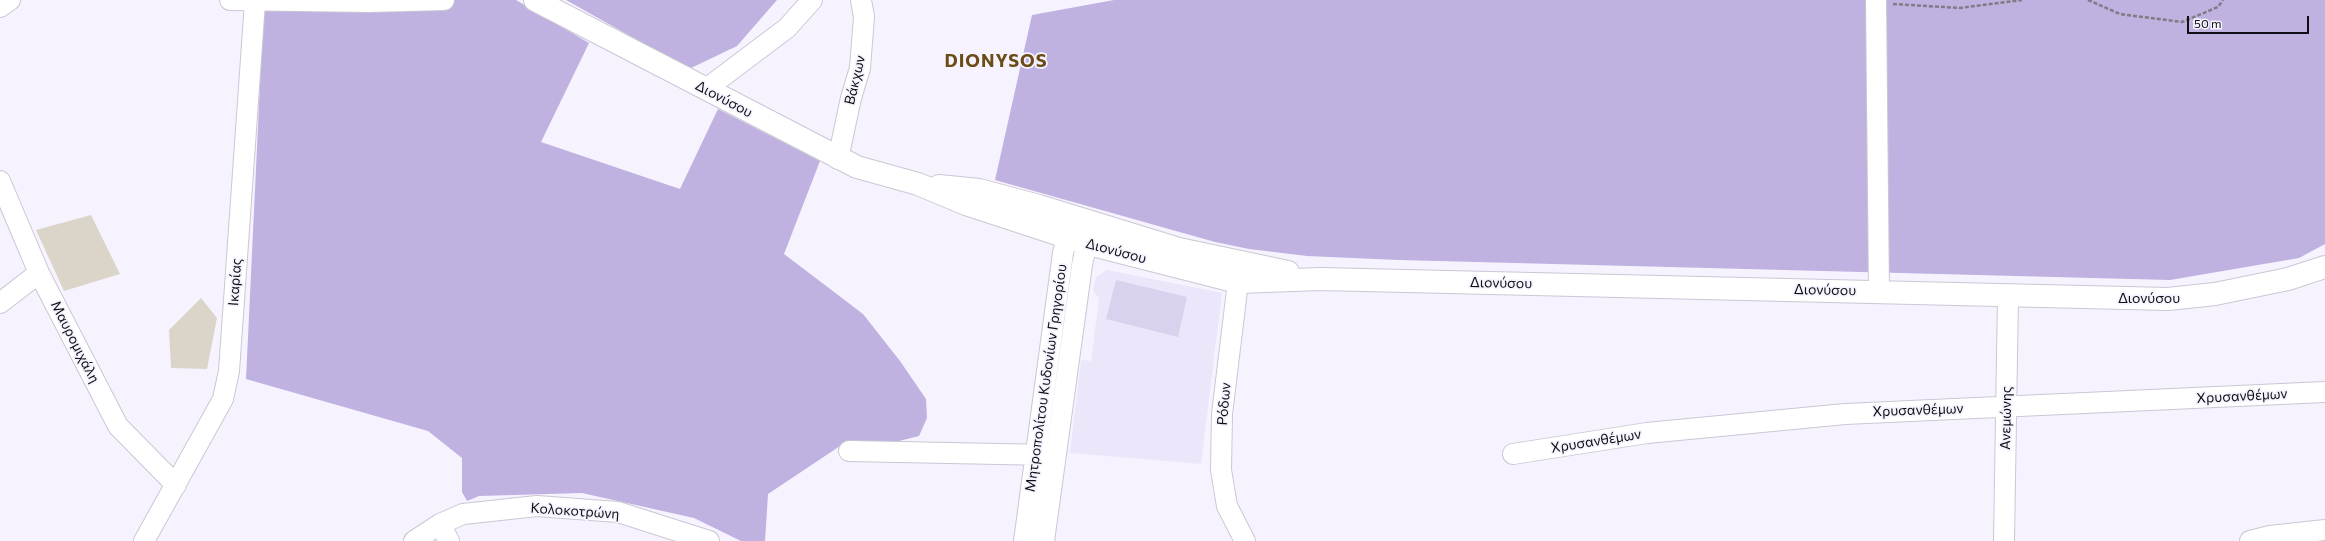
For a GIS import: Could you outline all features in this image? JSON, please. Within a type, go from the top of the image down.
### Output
[{"type":"main road","name":"Διονύσου","points":[[535,0],[838,159],[857,167],[918,184],[966,204],[1076,240],[1238,272],[1322,279],[2184,298],[2215,294],[2281,280],[2325,267]]},
{"type":"main road","name":"Διονύσου","points":[[918,184],[979,190],[1179,248],[1238,272]]},
{"type":"street","points":[[0,7],[10,0]]},
{"type":"street","points":[[230,0],[255,2],[369,2],[444,0]]},
{"type":"street","points":[[706,89],[787,28],[812,0]]},
{"type":"street","name":"Βάκχων","points":[[838,159],[851,98],[860,68],[864,38],[864,16],[861,0]]},
{"type":"street","name":"Ικαρίας","points":[[144,541],[223,400],[229,371],[255,2]]},
{"type":"street","points":[[1876,2],[1880,292]]},
{"type":"street","name":"Μαυρομιχάλη","points":[[0,181],[39,273],[118,426],[176,485]]},
{"type":"street","name":"Μητροπολίτου Κυδονίων Γρηγορίου","points":[[1024,541],[1036,453],[1076,240],[1082,219]]},
{"type":"street","name":"Μητροπολίτου Κυδονίων Γρηγορίου","points":[[1044,541],[1056,456],[1076,240]]},
{"type":"street","name":"Ρόδων","points":[[1238,272],[1222,414],[1221,470],[1228,506],[1245,541]]},
{"type":"street","points":[[0,303],[39,273]]},
{"type":"street","name":"Ανεμώνης","points":[[2004,541],[2008,295]]},
{"type":"street","name":"Χρυσανθέμων","points":[[1513,454],[1647,433],[1829,415],[2325,392]]},
{"type":"street","points":[[849,451],[1036,453],[1056,456]]},
{"type":"street","name":"Κολοκοτρώνη","points":[[414,541],[444,533],[463,514],[537,506],[618,512],[709,541]]},
{"type":"street","points":[[2250,541],[2270,536],[2325,530]]},
{"type":"path","points":[[1876,2],[1960,8],[2022,0]]},
{"type":"path","points":[[2088,0],[2120,14],[2182,22],[2218,7],[2223,0]]},
{"type":"shaded area","points":[[264,0],[516,0],[589,43],[541,142],[680,189],[718,109],[820,161],[784,254],[863,314],[900,361],[926,399],[927,418],[919,436],[883,445],[843,444],[768,494],[765,541],[741,541],[694,518],[582,493],[479,496],[467,501],[462,492],[462,458],[428,431],[246,379]]},
{"type":"shaded area","points":[[566,0],[777,0],[737,46],[689,69]]},
{"type":"shaded area","points":[[1114,0],[2325,0],[2325,244],[2299,258],[2170,280],[1399,260],[1307,256],[1249,249],[1215,242],[995,180],[1032,15]]},
{"type":"shaded area","points":[[1107,270],[1222,293],[1201,464],[1070,453],[1081,360],[1091,361],[1099,299],[1093,290],[1096,277]]},
{"type":"shaded area","points":[[1116,280],[1187,297],[1178,337],[1106,319]]},
{"type":"building","points":[[91,215],[120,274],[64,291],[36,230]]},
{"type":"building","points":[[201,298],[217,318],[207,369],[171,368],[169,330]]},
{"type":"district","name":"DIONYSOS","points":[[996,61]]}]
